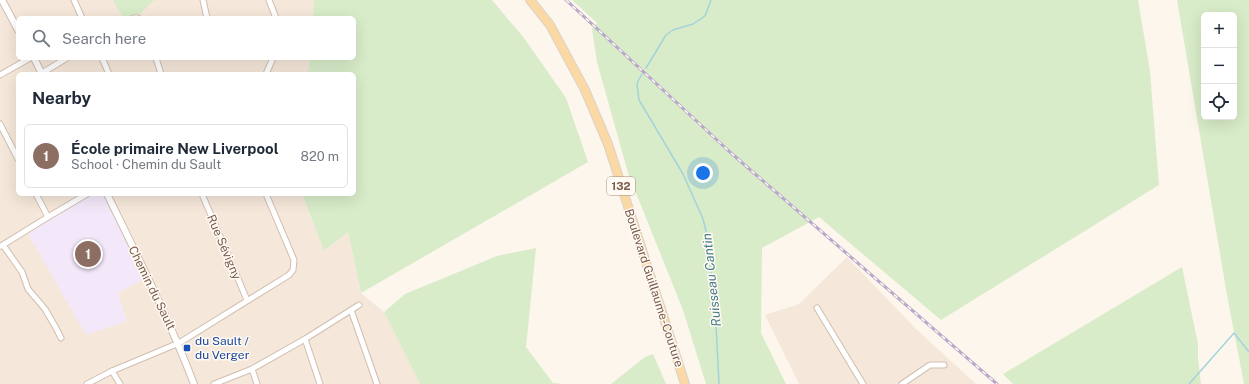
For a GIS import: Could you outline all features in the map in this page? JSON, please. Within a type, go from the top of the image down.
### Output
[{"type":"main road","name":"Boulevard Guillaume-Couture","points":[[530,0],[550,25],[585,90],[608,144],[685,384]]},
{"type":"street","points":[[2,0],[16,26]]},
{"type":"street","points":[[74,0],[81,16]]},
{"type":"street","points":[[203,0],[207,16]]},
{"type":"street","points":[[269,0],[275,16]]},
{"type":"street","points":[[0,75],[26,60]]},
{"type":"street","points":[[35,60],[41,72]]},
{"type":"street","points":[[45,72],[64,60]]},
{"type":"street","points":[[103,60],[107,72]]},
{"type":"street","points":[[156,60],[160,72]]},
{"type":"street","points":[[267,72],[272,60]]},
{"type":"street","points":[[0,124],[16,155]]},
{"type":"street","points":[[37,196],[48,217]]},
{"type":"street","points":[[61,338],[45,309],[28,289],[22,272],[1,246],[84,196]]},
{"type":"street","name":"Chemin du Sault","points":[[107,196],[148,277],[178,343],[194,384]]},
{"type":"street","name":"Rue Sévigny","points":[[203,196],[247,300]]},
{"type":"street","points":[[87,384],[112,371],[178,343],[289,275],[293,270],[294,260],[267,196]]},
{"type":"street","points":[[214,384],[252,369],[305,339],[359,304]]},
{"type":"street","points":[[817,308],[863,384]]},
{"type":"street","points":[[351,310],[377,384]]},
{"type":"street","points":[[305,339],[320,384]]},
{"type":"street","points":[[902,384],[930,365],[944,365]]},
{"type":"street","points":[[252,369],[257,384]]},
{"type":"street","points":[[112,371],[120,384]]},
{"type":"shaded area","points":[[0,0],[314,0],[313,16],[16,16],[16,60],[310,60],[307,72],[16,72],[16,196],[303,196],[324,251],[348,232],[361,293],[384,312],[420,384],[0,384]]},
{"type":"shaded area","points":[[84,196],[108,196],[148,277],[118,293],[127,321],[86,335],[26,230]]},
{"type":"shaded area","points":[[847,257],[916,329],[976,384],[799,384],[765,315],[799,304]]},
{"type":"green space","points":[[113,0],[154,0],[138,16],[122,16]]},
{"type":"green space","points":[[314,0],[492,0],[524,38],[566,98],[588,162],[361,293],[348,232],[324,251],[303,196],[356,196],[356,72],[307,72],[310,60],[356,60],[356,16],[313,16]]},
{"type":"green space","points":[[572,0],[1138,0],[1150,71],[1159,185],[941,320],[819,217],[762,248],[761,333],[786,384],[706,384],[683,310],[628,173],[597,62],[592,29],[597,23]]},
{"type":"green space","points":[[1177,0],[1249,0],[1249,384],[1244,384],[1227,295]]},
{"type":"green space","points":[[536,248],[526,347],[553,383],[563,384],[420,384],[384,312],[405,294],[497,256]]},
{"type":"green space","points":[[1182,267],[1198,344],[1201,384],[1013,384],[1003,374]]},
{"type":"green space","points":[[653,354],[666,384],[611,384],[645,357]]},
{"type":"waterway","name":"Ruisseau Cantin","points":[[646,68],[666,35],[673,30],[693,24],[705,16],[711,0]]},
{"type":"waterway","name":"Ruisseau Cantin","points":[[642,74],[637,85],[639,100],[683,174],[703,219],[709,243],[715,304],[719,384]]},
{"type":"waterway","points":[[1189,384],[1234,333],[1249,352]]},
{"type":"railway","points":[[566,0],[731,153],[997,384]]},
{"type":"place","name":"École primaire New Liverpool","points":[[88,254]]},
{"type":"place","name":"du Sault / du Verger","points":[[187,348]]}]
